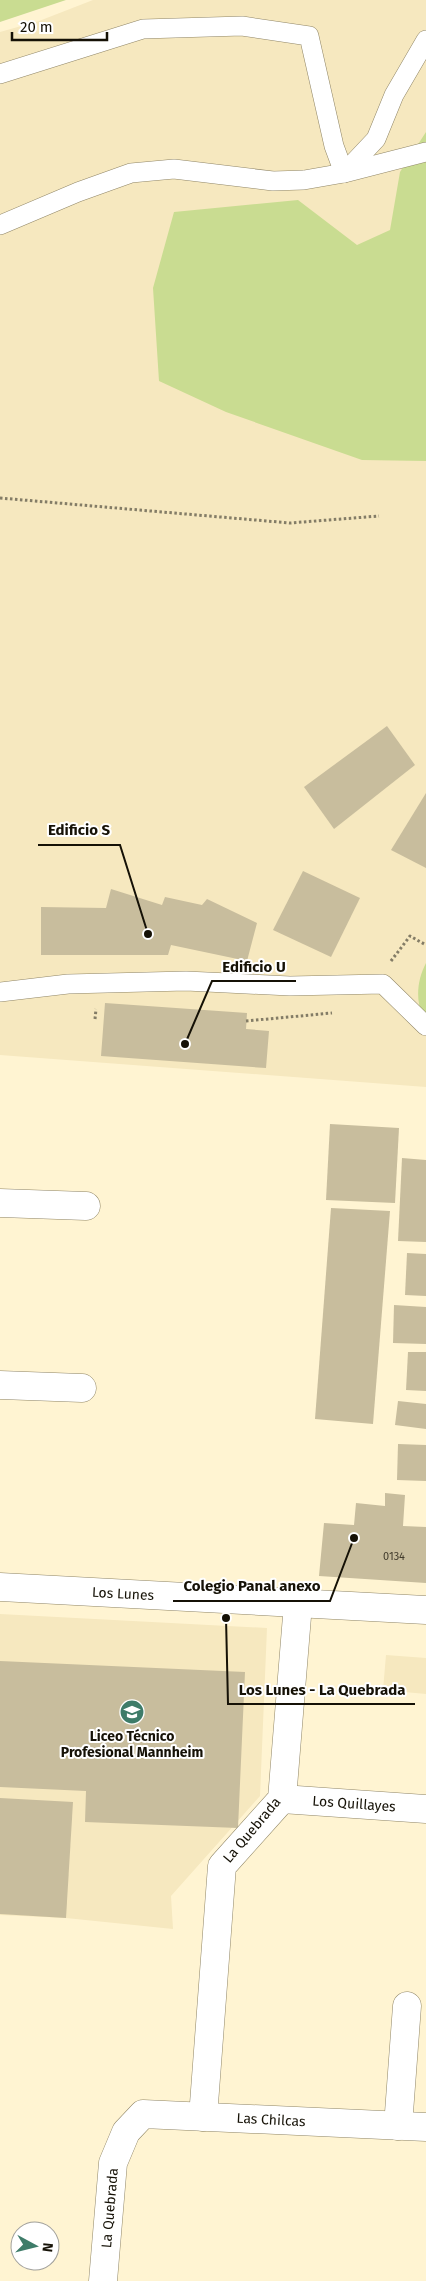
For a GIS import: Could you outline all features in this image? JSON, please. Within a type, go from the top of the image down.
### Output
[{"type":"street","points":[[0,1203],[86,1206]]},
{"type":"street","points":[[0,1385],[82,1388]]},
{"type":"street","name":"Los Lunes","points":[[0,1587],[426,1610]]},
{"type":"street","name":"La Quebrada","points":[[203,2117],[222,1866],[282,1799],[298,1604]]},
{"type":"street","name":"Los Quillayes","points":[[282,1799],[426,1809]]},
{"type":"street","points":[[398,2126],[407,2006]]},
{"type":"street","name":"La Quebrada","points":[[103,2281],[113,2163],[126,2132],[143,2114]]},
{"type":"street","name":"Las Chilcas","points":[[143,2114],[426,2127]]},
{"type":"lane","points":[[0,74],[143,29],[242,26],[308,36],[334,146],[344,173]]},
{"type":"lane","points":[[344,173],[376,139],[394,95],[426,40]]},
{"type":"lane","points":[[0,226],[78,192],[131,173],[174,169],[273,181],[304,180],[344,173],[426,152]]},
{"type":"lane","points":[[0,992],[68,984],[186,981],[290,986],[383,984],[426,1026]]},
{"type":"path","points":[[0,498],[290,523],[379,516]]},
{"type":"path","points":[[410,936],[426,945]]},
{"type":"path","points":[[246,1021],[334,1013]]},
{"type":"shaded area","points":[[93,0],[426,0],[426,1087],[0,1055],[0,32],[39,21]]},
{"type":"shaded area","name":"Liceo Técnico Profesional Mannheim","points":[[0,1614],[267,1628],[260,1796],[171,1896],[173,1929],[66,1918],[0,1915]]},
{"type":"shaded area","points":[[386,1655],[426,1658],[426,1694],[383,1690]]},
{"type":"green space","points":[[0,0],[66,0],[0,22]]},
{"type":"green space","points":[[426,132],[426,461],[362,460],[226,412],[159,381],[153,288],[174,212],[298,200],[357,245],[390,230],[400,172]]},
{"type":"green space","points":[[426,963],[426,1023],[422,1016],[418,993],[420,978]]},
{"type":"building","points":[[387,726],[415,765],[334,829],[304,787]]},
{"type":"building","points":[[426,793],[426,868],[391,850]]},
{"type":"building","points":[[303,871],[360,898],[331,957],[273,930]]},
{"type":"building","points":[[111,889],[162,905],[165,897],[202,905],[207,899],[257,923],[247,961],[171,945],[168,955],[41,955],[41,907],[106,908]]},
{"type":"building","points":[[105,1003],[247,1013],[246,1029],[269,1031],[266,1068],[101,1056]]},
{"type":"building","points":[[330,1124],[399,1128],[395,1203],[326,1200]]},
{"type":"building","points":[[402,1158],[426,1160],[426,1242],[398,1241]]},
{"type":"building","points":[[331,1208],[390,1211],[373,1424],[315,1419]]},
{"type":"building","points":[[407,1253],[426,1254],[426,1296],[405,1295]]},
{"type":"building","points":[[394,1305],[426,1307],[426,1344],[393,1343]]},
{"type":"building","points":[[408,1352],[426,1352],[426,1391],[406,1390]]},
{"type":"building","points":[[398,1401],[426,1404],[426,1429],[395,1425]]},
{"type":"building","points":[[398,1444],[426,1445],[426,1481],[397,1480]]},
{"type":"building","points":[[385,1493],[405,1495],[403,1526],[426,1527],[426,1583],[319,1576],[324,1523],[354,1525],[356,1503],[385,1506]]},
{"type":"building","points":[[0,1661],[245,1672],[238,1828],[85,1822],[86,1791],[0,1787]]},
{"type":"building","points":[[0,1798],[73,1802],[66,1918],[0,1914]]},
{"type":"place","name":"Edificio S","points":[[148,934]]},
{"type":"place","name":"Edificio U","points":[[185,1044]]},
{"type":"place","name":"Colegio Panal anexo","points":[[354,1538]]},
{"type":"place","name":"Los Lunes - La Quebrada","points":[[226,1618]]},
{"type":"place","name":"Liceo Técnico Profesional Mannheim","points":[[132,1712]]}]
